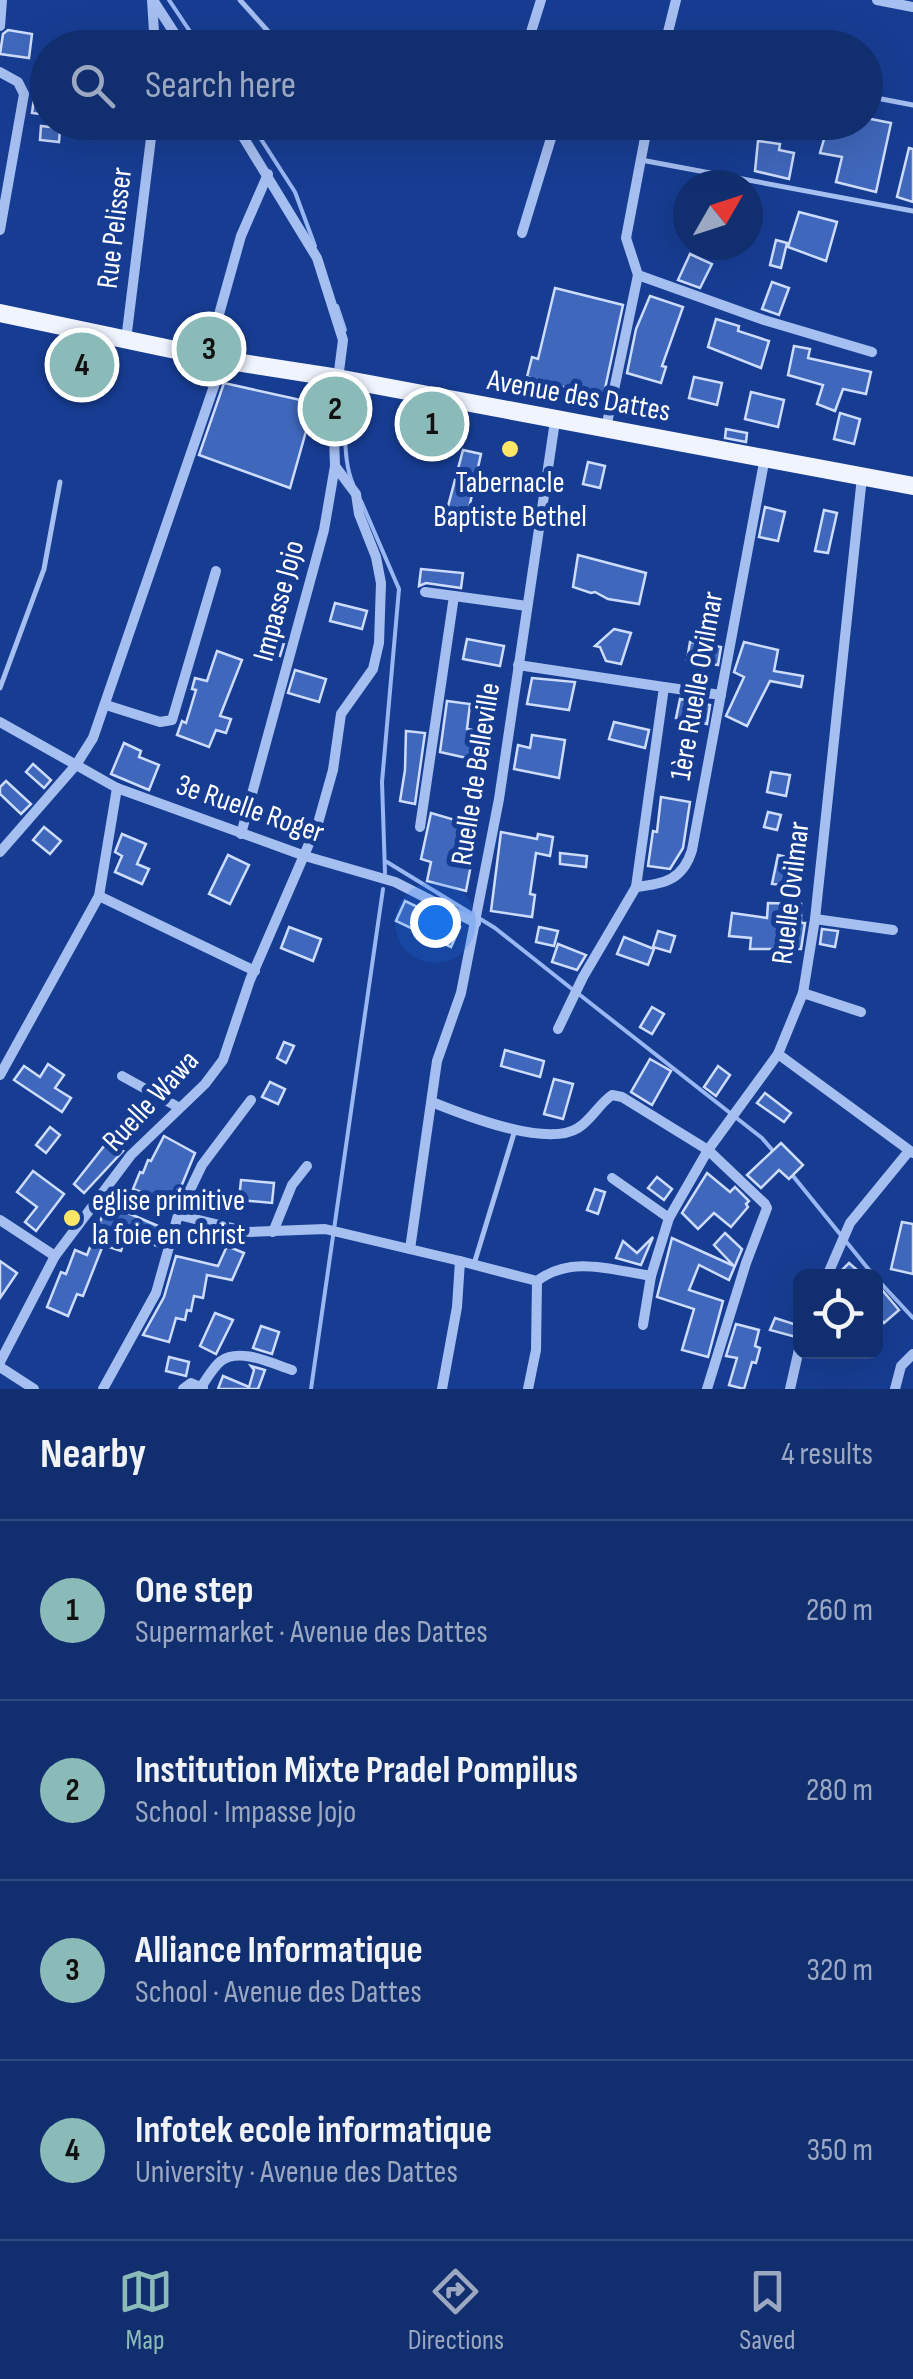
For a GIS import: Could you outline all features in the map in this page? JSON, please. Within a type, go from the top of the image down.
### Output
[{"type":"main road","name":"Avenue des Dattes","points":[[0,312],[215,358],[913,486]]},
{"type":"street","points":[[0,26],[2,0]]},
{"type":"street","points":[[152,0],[154,30]]},
{"type":"street","points":[[152,0],[172,30]]},
{"type":"street","points":[[532,30],[541,0]]},
{"type":"street","points":[[668,30],[676,0]]},
{"type":"street","points":[[877,0],[913,7]]},
{"type":"street","points":[[0,72],[18,82],[24,94],[0,230]]},
{"type":"street","name":"Rue Pelisser","points":[[126,340],[152,140]]},
{"type":"street","name":"Impasse Jojo","points":[[241,834],[324,530],[336,466],[335,378],[343,340],[317,258],[246,140]]},
{"type":"street","points":[[522,233],[550,140]]},
{"type":"street","points":[[606,428],[638,275],[626,238],[643,140]]},
{"type":"street","points":[[0,852],[76,765],[94,738],[215,358],[242,236],[268,174]]},
{"type":"street","points":[[638,275],[764,320],[872,352]]},
{"type":"street","name":"Ruelle de Belleville","points":[[410,1249],[438,1061],[461,994],[477,918],[555,421]]},
{"type":"street","name":"1ère Ruelle Ovilmar","points":[[636,887],[673,880],[688,862],[765,458]]},
{"type":"street","name":"Ruelle Wawa","points":[[0,1365],[54,1256],[131,1155],[205,1084],[223,1060],[254,971],[305,856],[332,770],[341,714],[373,669],[378,643],[381,583],[376,557],[354,489],[336,466]]},
{"type":"street","name":"Ruelle Ovilmar","points":[[642,1325],[651,1276],[669,1218],[708,1150],[778,1054],[803,993],[815,919],[862,477]]},
{"type":"street","points":[[106,705],[160,722],[172,720],[216,571]]},
{"type":"street","points":[[425,592],[527,606]]},
{"type":"street","points":[[420,827],[454,596]]},
{"type":"street","points":[[518,666],[721,695]]},
{"type":"street","points":[[558,1030],[583,977],[636,887],[664,687]]},
{"type":"street","name":"3e Ruelle Roger","points":[[0,722],[117,788],[305,856],[395,882],[477,918]]},
{"type":"street","points":[[0,1075],[100,896],[117,788]]},
{"type":"street","points":[[100,896],[254,971]]},
{"type":"street","points":[[815,919],[892,930]]},
{"type":"street","points":[[803,993],[861,1012]]},
{"type":"street","points":[[778,1054],[911,1152],[850,1223],[831,1269]]},
{"type":"street","points":[[122,1076],[178,1108]]},
{"type":"street","points":[[432,1102],[489,1124],[565,1133],[578,1128],[612,1095],[622,1096],[708,1150],[766,1208],[707,1389]]},
{"type":"street","points":[[103,1389],[156,1293],[178,1215],[202,1165],[251,1100]]},
{"type":"street","points":[[273,1232],[292,1186],[307,1166]]},
{"type":"street","points":[[612,1178],[669,1218]]},
{"type":"street","points":[[178,1215],[249,1232],[325,1229],[537,1281],[560,1267],[574,1265],[651,1276]]},
{"type":"street","points":[[0,1220],[54,1256]]},
{"type":"street","points":[[442,1389],[457,1308],[460,1261]]},
{"type":"street","points":[[528,1389],[536,1350],[537,1281]]},
{"type":"street","points":[[895,1389],[901,1366],[913,1354]]},
{"type":"street","points":[[183,1389],[186,1384],[203,1388],[221,1361],[232,1356],[243,1355],[292,1370]]},
{"type":"street","points":[[790,1389],[797,1359]]},
{"type":"street","points":[[0,1365],[34,1389]]},
{"type":"lane","points":[[240,0],[267,30]]},
{"type":"lane","points":[[883,99],[913,105]]},
{"type":"lane","points":[[639,160],[913,211]]},
{"type":"lane","points":[[0,688],[44,570],[60,482]]},
{"type":"lane","points":[[474,1264],[515,1130]]},
{"type":"building","points":[[8,30],[30,34],[29,58],[0,54],[3,34]]},
{"type":"building","points":[[883,121],[891,123],[876,192],[836,182],[842,157],[820,153],[824,140],[883,140]]},
{"type":"building","points":[[758,141],[780,144],[779,150],[794,153],[789,179],[755,170]]},
{"type":"building","points":[[909,148],[913,149],[913,202],[897,197]]},
{"type":"building","points":[[799,212],[837,222],[826,261],[788,247]]},
{"type":"building","points":[[776,240],[787,243],[781,268],[770,265]]},
{"type":"building","points":[[687,260],[712,264],[700,288],[678,280]]},
{"type":"building","points":[[772,282],[789,288],[779,315],[762,309]]},
{"type":"building","points":[[555,288],[623,305],[603,398],[527,377],[532,357],[538,359]]},
{"type":"building","points":[[650,296],[683,307],[662,366],[666,367],[661,383],[627,373],[636,329]]},
{"type":"building","points":[[716,319],[769,341],[761,368],[708,347]]},
{"type":"building","points":[[794,346],[810,349],[808,358],[871,372],[866,394],[843,389],[835,411],[817,404],[823,385],[788,375]]},
{"type":"building","points":[[72,351],[97,360],[89,391],[64,385]]},
{"type":"building","points":[[694,377],[722,383],[717,405],[689,398]]},
{"type":"building","points":[[224,383],[314,403],[290,488],[199,455]]},
{"type":"building","points":[[751,392],[784,400],[778,427],[745,419]]},
{"type":"building","points":[[840,413],[860,419],[854,444],[834,439]]},
{"type":"building","points":[[726,429],[747,433],[746,442],[725,438]]},
{"type":"building","points":[[463,450],[481,454],[468,513],[447,510]]},
{"type":"building","points":[[588,462],[605,466],[600,488],[583,484]]},
{"type":"building","points":[[765,507],[785,512],[778,541],[759,537]]},
{"type":"building","points":[[824,510],[837,513],[828,553],[815,551]]},
{"type":"building","points":[[578,555],[646,573],[639,604],[573,587]]},
{"type":"building","points":[[421,569],[463,573],[461,588],[426,583],[419,586]]},
{"type":"building","points":[[335,603],[367,611],[362,629],[330,621]]},
{"type":"building","points":[[614,629],[631,633],[621,664],[606,661],[600,647],[595,646]]},
{"type":"building","points":[[261,636],[284,643],[280,656],[257,649]]},
{"type":"building","points":[[467,639],[504,646],[500,666],[463,659]]},
{"type":"building","points":[[690,642],[721,647],[718,665],[687,660]]},
{"type":"building","points":[[744,642],[778,650],[774,671],[803,676],[801,687],[770,681],[747,726],[726,716],[744,677],[734,672]]},
{"type":"building","points":[[217,651],[242,660],[220,716],[231,719],[226,733],[216,730],[209,747],[177,735],[182,721],[186,723],[196,690],[192,689],[195,678],[207,681]]},
{"type":"building","points":[[295,670],[326,679],[319,702],[288,693]]},
{"type":"building","points":[[532,678],[575,682],[569,710],[527,704]]},
{"type":"building","points":[[680,699],[710,705],[707,724],[676,718]]},
{"type":"building","points":[[447,701],[470,704],[467,729],[493,733],[489,763],[440,752]]},
{"type":"building","points":[[614,722],[649,730],[645,748],[609,739]]},
{"type":"building","points":[[406,731],[425,733],[415,804],[400,801]]},
{"type":"building","points":[[532,735],[565,740],[559,778],[514,769],[518,745],[530,748]]},
{"type":"building","points":[[124,743],[141,751],[139,757],[159,765],[149,790],[111,774]]},
{"type":"building","points":[[33,764],[51,780],[44,788],[26,772]]},
{"type":"building","points":[[771,772],[790,775],[786,796],[767,792]]},
{"type":"building","points":[[6,781],[31,804],[21,814],[0,794]]},
{"type":"building","points":[[661,797],[690,802],[683,848],[670,869],[648,866]]},
{"type":"building","points":[[768,812],[781,815],[777,830],[764,827]]},
{"type":"building","points":[[431,813],[462,822],[456,843],[474,849],[466,891],[427,881],[431,862],[421,859]]},
{"type":"building","points":[[44,827],[61,841],[50,854],[33,840]]},
{"type":"building","points":[[501,832],[537,839],[538,834],[553,837],[550,856],[536,853],[530,894],[535,895],[532,917],[491,911]]},
{"type":"building","points":[[122,834],[146,844],[137,864],[149,869],[142,884],[115,872],[122,856],[115,852]]},
{"type":"building","points":[[560,853],[587,856],[586,867],[560,864]]},
{"type":"building","points":[[228,855],[249,865],[230,904],[209,894]]},
{"type":"building","points":[[778,855],[800,860],[794,886],[772,884]]},
{"type":"building","points":[[405,901],[460,927],[451,947],[396,921]]},
{"type":"building","points":[[768,903],[801,904],[801,923],[805,923],[801,949],[750,949],[751,938],[729,936],[732,913],[767,918]]},
{"type":"building","points":[[289,927],[321,939],[313,961],[281,948]]},
{"type":"building","points":[[539,927],[558,931],[554,946],[536,942]]},
{"type":"building","points":[[822,929],[838,931],[835,947],[820,944]]},
{"type":"building","points":[[658,931],[675,936],[670,952],[653,947]]},
{"type":"building","points":[[624,937],[654,949],[648,965],[617,954]]},
{"type":"building","points":[[558,944],[586,955],[577,970],[552,962]]},
{"type":"building","points":[[652,1007],[664,1014],[652,1034],[640,1027]]},
{"type":"building","points":[[284,1042],[294,1046],[286,1063],[277,1058]]},
{"type":"building","points":[[505,1050],[544,1061],[540,1077],[501,1066]]},
{"type":"building","points":[[650,1059],[671,1071],[652,1105],[631,1092]]},
{"type":"building","points":[[48,1064],[64,1075],[55,1088],[71,1098],[62,1112],[14,1080],[24,1066],[40,1077]]},
{"type":"building","points":[[718,1066],[730,1075],[716,1096],[704,1087]]},
{"type":"building","points":[[554,1079],[573,1084],[563,1119],[544,1114]]},
{"type":"building","points":[[270,1082],[285,1089],[278,1104],[262,1097]]},
{"type":"building","points":[[765,1093],[791,1113],[784,1122],[757,1103]]},
{"type":"building","points":[[50,1127],[60,1135],[46,1153],[36,1145]]},
{"type":"building","points":[[164,1136],[195,1153],[174,1204],[133,1189]]},
{"type":"building","points":[[108,1141],[123,1151],[84,1193],[74,1184]]},
{"type":"building","points":[[781,1143],[803,1165],[789,1179],[779,1170],[761,1188],[747,1175]]},
{"type":"building","points":[[33,1171],[64,1194],[36,1231],[25,1222],[37,1207],[17,1192]]},
{"type":"building","points":[[707,1173],[730,1192],[735,1187],[749,1201],[731,1227],[714,1213],[698,1229],[682,1213]]},
{"type":"building","points":[[657,1177],[672,1189],[664,1200],[648,1188]]},
{"type":"building","points":[[241,1180],[274,1183],[272,1203],[239,1200]]},
{"type":"building","points":[[595,1189],[605,1192],[598,1214],[587,1210]]},
{"type":"building","points":[[107,1204],[165,1229],[157,1246],[127,1234],[121,1251],[103,1245],[83,1296],[77,1294],[68,1316],[47,1307],[75,1250],[87,1255]]},
{"type":"building","points":[[902,1222],[913,1224],[913,1274],[891,1269]]},
{"type":"building","points":[[725,1233],[742,1249],[729,1280],[699,1265],[689,1290],[723,1301],[708,1357],[682,1350],[694,1309],[657,1297],[672,1238],[734,1266],[714,1245]]},
{"type":"building","points":[[653,1237],[641,1265],[616,1258],[623,1241],[637,1253]]},
{"type":"building","points":[[227,1246],[244,1253],[232,1280],[207,1275],[203,1298],[194,1296],[185,1320],[176,1318],[169,1342],[143,1335],[164,1297],[176,1256],[218,1266]]},
{"type":"building","points":[[0,1261],[17,1273],[0,1298]]},
{"type":"building","points":[[883,1291],[899,1310],[883,1322]]},
{"type":"building","points":[[215,1313],[233,1320],[216,1354],[200,1346]]},
{"type":"building","points":[[775,1318],[793,1324],[793,1336],[770,1330]]},
{"type":"building","points":[[736,1324],[759,1330],[755,1346],[760,1348],[744,1389],[729,1385],[737,1358],[726,1356]]},
{"type":"building","points":[[261,1326],[279,1332],[272,1354],[253,1348]]},
{"type":"building","points":[[169,1357],[189,1362],[186,1376],[166,1371]]},
{"type":"building","points":[[251,1366],[265,1370],[258,1389],[218,1389],[223,1376],[249,1387],[254,1370]]},
{"type":"waterway","points":[[169,0],[189,30]]},
{"type":"waterway","points":[[262,140],[295,192],[315,246]]},
{"type":"waterway","points":[[337,306],[345,330]]},
{"type":"waterway","points":[[342,400],[347,464],[353,484]]},
{"type":"waterway","points":[[361,501],[399,589],[382,782],[385,873]]},
{"type":"waterway","points":[[387,862],[495,928],[572,989]]},
{"type":"waterway","points":[[311,1389],[383,889]]},
{"type":"waterway","points":[[580,995],[762,1138],[774,1152]]},
{"type":"waterway","points":[[789,1171],[868,1269]]},
{"type":"waterway","points":[[883,1286],[913,1318]]},
{"type":"place","name":"Alliance Informatique","points":[[209,349]]},
{"type":"place","name":"Infotek ecole informatique","points":[[82,365]]},
{"type":"place","name":"Institution Mixte Pradel Pompilus","points":[[335,409]]},
{"type":"place","name":"One step","points":[[432,424]]},
{"type":"place","name":"Tabernacle Baptiste Bethel","points":[[510,449]]},
{"type":"place","name":"eglise primitive la foie en christ","points":[[72,1218]]}]
